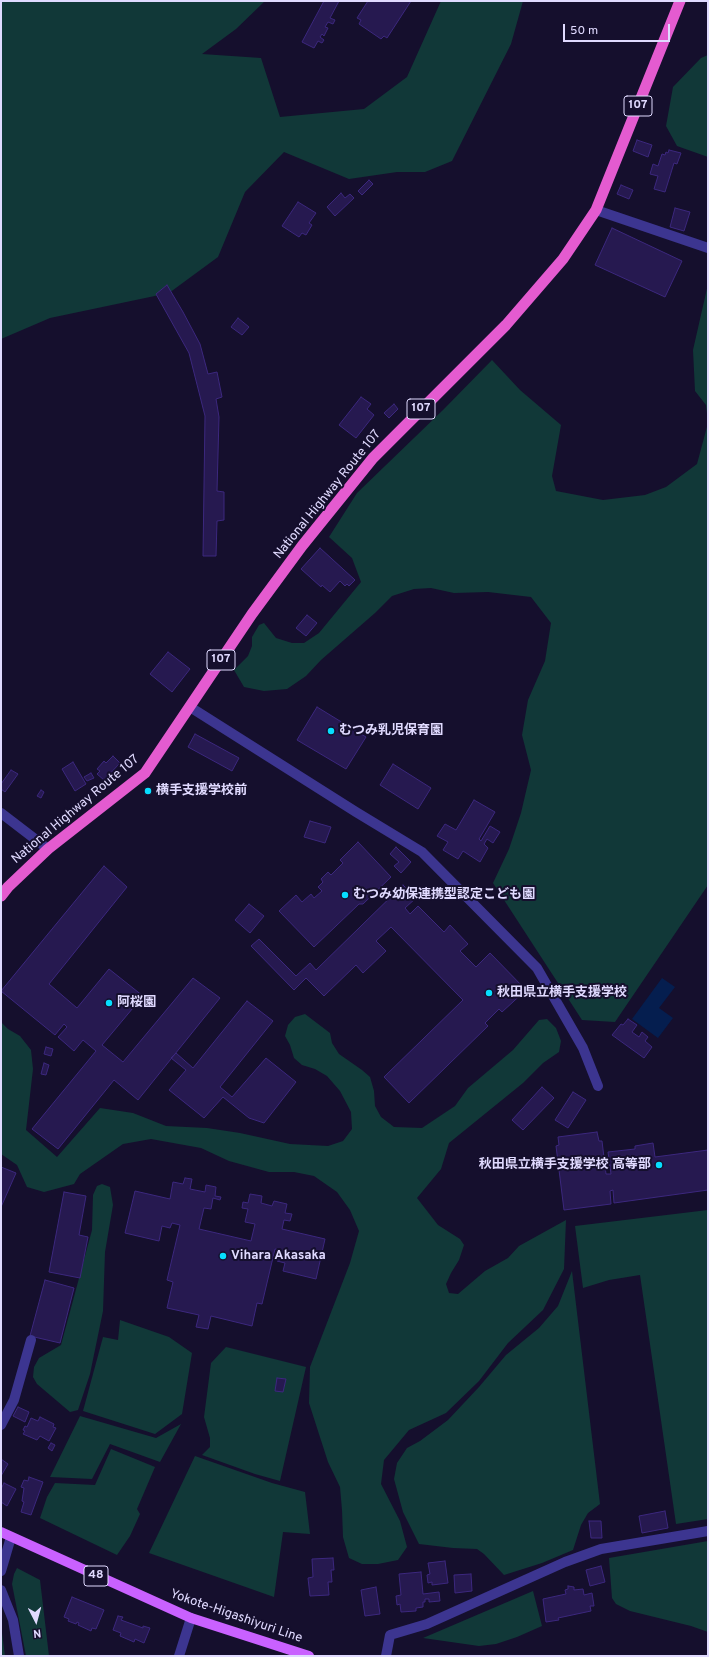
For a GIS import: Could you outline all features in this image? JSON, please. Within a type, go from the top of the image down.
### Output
[{"type":"highway","name":"National Highway Route 107","points":[[1,896],[8,886],[48,849],[145,773],[252,614],[302,546],[373,458],[506,325],[563,259],[596,210],[680,1]]},
{"type":"main road","name":"Yokote-Higashiyuri Line","points":[[1,1532],[191,1618],[309,1656]]},
{"type":"street","points":[[596,210],[708,248]]},
{"type":"street","points":[[190,706],[349,808],[422,852],[536,968],[583,1048],[598,1086]]},
{"type":"street","points":[[1,813],[48,849]]},
{"type":"street","points":[[1,1425],[14,1400],[31,1340]]},
{"type":"street","points":[[386,1656],[390,1635],[428,1624],[565,1562],[601,1549],[708,1531]]},
{"type":"street","points":[[1,1572],[10,1537]]},
{"type":"street","points":[[1,1590],[13,1620],[19,1656]]},
{"type":"street","points":[[179,1656],[191,1618]]},
{"type":"green space","points":[[1,1],[265,1],[236,29],[202,54],[261,58],[280,117],[364,109],[407,77],[441,1],[523,1],[511,44],[452,161],[425,172],[397,172],[349,179],[284,152],[245,192],[218,257],[169,293],[50,318],[1,339]]},
{"type":"green space","points":[[708,55],[708,157],[677,146],[666,126],[673,87],[701,58]]},
{"type":"green space","points":[[708,284],[708,423],[706,405],[695,391],[693,350]]},
{"type":"green space","points":[[492,360],[520,390],[561,425],[552,476],[556,491],[603,500],[645,495],[666,487],[697,464],[708,423],[708,885],[615,1022],[582,1020],[493,883],[509,849],[521,813],[531,770],[522,735],[528,700],[545,661],[551,623],[531,597],[488,592],[454,593],[431,588],[414,589],[392,596],[375,613],[321,660],[306,676],[287,689],[264,691],[244,687],[234,670],[248,656],[252,646],[252,637],[259,625],[264,623],[276,638],[292,643],[304,643],[319,633],[361,582],[352,558],[329,537],[357,493],[443,410]]},
{"type":"green space","points":[[305,1014],[330,1033],[332,1043],[339,1054],[370,1077],[374,1091],[375,1106],[381,1117],[394,1127],[422,1128],[455,1106],[468,1088],[513,1050],[539,1020],[547,1019],[556,1028],[561,1041],[559,1052],[543,1063],[523,1083],[449,1143],[441,1169],[417,1198],[438,1225],[460,1239],[464,1245],[459,1260],[446,1284],[449,1293],[458,1294],[485,1271],[508,1258],[519,1246],[566,1220],[564,1269],[543,1310],[508,1343],[479,1381],[446,1413],[409,1430],[384,1460],[381,1484],[400,1521],[407,1547],[398,1560],[378,1564],[362,1564],[349,1558],[343,1537],[340,1487],[328,1462],[309,1403],[310,1367],[350,1263],[359,1231],[350,1210],[337,1192],[314,1176],[294,1172],[269,1172],[229,1161],[201,1148],[151,1139],[123,1144],[80,1174],[74,1184],[44,1192],[27,1187],[17,1165],[1,1154],[1,1022],[8,1029],[20,1036],[31,1050],[33,1069],[26,1130],[57,1157],[100,1108],[133,1113],[166,1126],[207,1128],[240,1133],[290,1144],[328,1146],[343,1141],[352,1129],[351,1112],[340,1091],[327,1076],[315,1069],[302,1065],[294,1058],[290,1045],[285,1036],[288,1025],[295,1017]]},
{"type":"green space","points":[[102,1184],[110,1187],[113,1205],[105,1252],[103,1311],[90,1374],[78,1410],[70,1412],[37,1384],[33,1377],[34,1367],[39,1358],[61,1345],[92,1230],[93,1195],[97,1186]]},
{"type":"green space","points":[[708,1210],[708,1519],[676,1524],[640,1275],[609,1280],[583,1288],[575,1226]]},
{"type":"green space","points":[[572,1271],[600,1504],[588,1513],[581,1525],[573,1550],[542,1563],[504,1575],[484,1554],[477,1549],[419,1544],[403,1512],[394,1479],[397,1463],[407,1448],[420,1441],[448,1420],[506,1355],[539,1328],[558,1306]]},
{"type":"green space","points":[[120,1320],[169,1337],[192,1353],[182,1414],[155,1434],[83,1411],[103,1337],[118,1340]]},
{"type":"green space","points":[[226,1347],[306,1367],[280,1481],[255,1474],[202,1455],[210,1447],[210,1438],[204,1417],[211,1363]]},
{"type":"green space","points":[[80,1416],[156,1438],[181,1424],[160,1462],[110,1444],[92,1479],[50,1477]]},
{"type":"green space","points":[[111,1449],[155,1467],[137,1509],[140,1514],[130,1536],[117,1555],[40,1518],[47,1497],[55,1483],[95,1485]]},
{"type":"green space","points":[[195,1456],[272,1483],[305,1492],[310,1534],[283,1532],[274,1597],[149,1553]]},
{"type":"green space","points":[[708,1541],[708,1632],[691,1626],[630,1611],[616,1604],[612,1598],[609,1558]]},
{"type":"green space","points":[[17,1568],[40,1580],[49,1656],[26,1656],[12,1584]]},
{"type":"green space","points":[[533,1591],[542,1626],[517,1637],[496,1644],[479,1646],[423,1638]]},
{"type":"green space","points":[[1,1625],[5,1656],[1,1656]]},
{"type":"water","points":[[662,978],[675,987],[659,1008],[673,1018],[658,1038],[632,1019]]},
{"type":"building","points":[[324,1],[339,1],[330,18],[335,20],[333,24],[328,22],[325,27],[328,28],[324,36],[322,34],[320,37],[324,40],[322,43],[318,41],[314,48],[302,42]]},
{"type":"building","points":[[368,1],[411,1],[387,38],[384,36],[381,39],[359,24],[361,20],[357,18]]},
{"type":"building","points":[[637,140],[652,145],[648,157],[633,151]]},
{"type":"building","points":[[669,150],[681,153],[677,164],[674,163],[665,192],[654,189],[658,176],[650,174],[653,164],[658,166],[662,154],[665,155]]},
{"type":"building","points":[[369,180],[373,184],[362,195],[358,191]]},
{"type":"building","points":[[621,185],[633,190],[629,199],[617,194]]},
{"type":"building","points":[[341,193],[345,198],[350,194],[354,198],[335,216],[327,207]]},
{"type":"building","points":[[298,202],[316,213],[309,223],[312,225],[306,235],[302,233],[299,237],[282,226]]},
{"type":"building","points":[[675,208],[690,212],[684,231],[670,227]]},
{"type":"building","points":[[612,228],[682,261],[665,297],[595,265]]},
{"type":"building","points":[[167,285],[200,344],[208,374],[217,372],[222,397],[216,399],[219,417],[217,491],[224,492],[224,520],[217,521],[216,556],[203,556],[205,416],[189,353],[156,294]]},
{"type":"building","points":[[238,318],[249,327],[242,335],[231,327]]},
{"type":"building","points":[[361,397],[371,404],[367,409],[374,415],[356,438],[339,425]]},
{"type":"building","points":[[394,404],[398,409],[389,418],[384,413]]},
{"type":"building","points":[[320,548],[355,580],[349,586],[347,584],[345,586],[340,581],[330,592],[322,585],[321,587],[301,569]]},
{"type":"building","points":[[307,615],[317,623],[306,636],[296,628]]},
{"type":"building","points":[[168,652],[190,669],[172,692],[150,674]]},
{"type":"building","points":[[317,707],[366,737],[346,769],[297,740]]},
{"type":"building","points":[[195,734],[239,758],[232,771],[188,747]]},
{"type":"building","points":[[113,756],[120,763],[104,780],[97,774],[100,771],[97,769],[104,761],[106,763]]},
{"type":"building","points":[[73,762],[86,784],[75,791],[62,769]]},
{"type":"building","points":[[393,764],[431,788],[418,809],[380,785]]},
{"type":"building","points":[[11,770],[18,774],[5,792],[1,789],[1,784]]},
{"type":"building","points":[[91,773],[94,778],[87,781],[84,777]]},
{"type":"building","points":[[41,790],[44,792],[41,798],[37,796]]},
{"type":"building","points":[[474,800],[495,812],[479,839],[481,841],[490,826],[500,832],[493,843],[487,839],[484,844],[488,848],[480,862],[463,851],[458,859],[443,850],[448,842],[437,836],[445,824],[456,830]]},
{"type":"building","points":[[310,821],[331,827],[325,843],[304,837]]},
{"type":"building","name":"むつみ幼保連携型認定こども園","points":[[358,842],[391,877],[363,904],[359,904],[314,947],[279,911],[296,895],[302,902],[311,894],[314,898],[322,891],[318,887],[323,882],[321,879],[328,872],[331,875],[343,863],[340,860]]},
{"type":"building","points":[[396,847],[411,862],[401,873],[394,866],[399,862],[390,854]]},
{"type":"building","name":"阿桜園","points":[[104,866],[127,887],[49,984],[77,1008],[109,969],[143,996],[102,1045],[123,1062],[193,978],[220,998],[138,1100],[114,1080],[58,1149],[32,1129],[96,1051],[83,1040],[74,1051],[58,1037],[67,1027],[64,1024],[55,1035],[1,991]]},
{"type":"building","name":"秋田県立横手支援学校","points":[[403,885],[416,898],[405,908],[410,914],[418,906],[444,932],[450,925],[468,944],[460,951],[476,967],[490,953],[526,990],[502,1012],[499,1009],[485,1023],[488,1026],[409,1103],[384,1077],[463,1000],[391,927],[376,941],[386,951],[363,973],[356,965],[324,996],[306,978],[294,990],[251,946],[259,939],[296,976],[310,963],[316,970]]},
{"type":"building","points":[[249,904],[264,916],[250,933],[235,920]]},
{"type":"building","points":[[247,1001],[273,1021],[220,1087],[232,1097],[266,1058],[296,1082],[264,1123],[249,1118],[223,1097],[204,1118],[169,1090],[186,1070],[171,1058],[176,1053],[193,1068]]},
{"type":"building","points":[[628,1019],[637,1025],[632,1032],[639,1037],[642,1032],[648,1037],[645,1041],[652,1047],[644,1058],[612,1035],[621,1024],[623,1025]]},
{"type":"building","points":[[46,1047],[53,1049],[51,1056],[44,1054]]},
{"type":"building","points":[[44,1063],[49,1065],[46,1075],[41,1074]]},
{"type":"building","points":[[542,1087],[554,1098],[523,1130],[512,1120]]},
{"type":"building","points":[[573,1092],[586,1100],[568,1128],[555,1120]]},
{"type":"building","name":"秋田県立横手支援学校 高等部","points":[[597,1132],[599,1141],[602,1141],[606,1174],[611,1174],[608,1152],[635,1149],[635,1146],[653,1143],[655,1157],[708,1150],[708,1190],[614,1203],[613,1190],[610,1191],[611,1204],[564,1210],[556,1146],[559,1145],[558,1137]]},
{"type":"building","points":[[1,1167],[16,1173],[1,1207]]},
{"type":"building","name":"Vihara Akasaka","points":[[185,1178],[192,1179],[190,1189],[205,1192],[206,1185],[216,1187],[215,1196],[221,1197],[220,1200],[213,1198],[211,1209],[204,1208],[199,1229],[251,1241],[255,1224],[245,1222],[248,1209],[242,1208],[243,1202],[248,1203],[250,1194],[262,1196],[261,1203],[272,1206],[274,1201],[287,1204],[285,1213],[292,1214],[290,1221],[284,1220],[282,1229],[325,1239],[316,1279],[283,1271],[285,1263],[277,1261],[280,1250],[275,1249],[262,1304],[257,1303],[252,1326],[211,1316],[208,1329],[196,1327],[199,1315],[167,1308],[173,1282],[167,1280],[180,1225],[172,1223],[170,1228],[162,1226],[159,1241],[125,1233],[135,1191],[170,1199],[173,1182],[183,1184]]},
{"type":"building","points":[[64,1192],[86,1196],[79,1235],[88,1237],[80,1278],[49,1272]]},
{"type":"building","points":[[45,1280],[74,1288],[60,1343],[30,1336]]},
{"type":"building","points":[[277,1378],[286,1379],[283,1392],[275,1391]]},
{"type":"building","points":[[18,1407],[29,1412],[25,1422],[13,1416]]},
{"type":"building","points":[[40,1417],[54,1424],[53,1427],[56,1428],[49,1441],[40,1436],[37,1440],[23,1434],[25,1431],[23,1430],[25,1426],[27,1427],[31,1418],[38,1421]]},
{"type":"building","points":[[51,1443],[55,1445],[52,1451],[48,1448]]},
{"type":"building","points":[[1,1459],[8,1464],[1,1476]]},
{"type":"building","points":[[29,1477],[43,1482],[31,1515],[21,1512],[24,1502],[22,1501],[24,1488],[21,1487],[24,1480],[28,1481]]},
{"type":"building","points":[[4,1483],[16,1489],[7,1506],[1,1502],[1,1489]]},
{"type":"building","points":[[665,1511],[668,1528],[642,1533],[639,1516]]},
{"type":"building","points":[[589,1521],[601,1521],[602,1538],[591,1538]]},
{"type":"building","points":[[333,1558],[334,1570],[331,1570],[332,1582],[328,1582],[329,1595],[310,1596],[308,1578],[313,1577],[312,1559]]},
{"type":"building","points":[[445,1561],[448,1583],[432,1585],[432,1582],[428,1583],[427,1575],[430,1574],[428,1563]]},
{"type":"building","points":[[601,1566],[605,1582],[590,1586],[586,1570]]},
{"type":"building","points":[[421,1572],[423,1594],[439,1592],[440,1601],[429,1602],[429,1599],[425,1599],[425,1602],[423,1602],[423,1607],[416,1608],[416,1611],[401,1612],[400,1604],[397,1605],[396,1596],[401,1595],[399,1574]]},
{"type":"building","points":[[471,1574],[472,1591],[455,1593],[454,1575]]},
{"type":"building","points":[[568,1586],[574,1587],[574,1590],[583,1589],[584,1595],[592,1593],[594,1606],[590,1606],[591,1611],[546,1622],[543,1599],[566,1594],[565,1590],[568,1589]]},
{"type":"building","points":[[376,1587],[380,1614],[365,1616],[361,1590]]},
{"type":"building","points":[[72,1597],[104,1610],[96,1629],[92,1628],[91,1631],[78,1625],[79,1623],[77,1622],[76,1624],[68,1621],[69,1619],[64,1617]]},
{"type":"building","points":[[118,1616],[123,1617],[121,1620],[143,1628],[143,1626],[150,1628],[144,1643],[135,1639],[134,1642],[120,1636],[121,1633],[113,1630]]},
{"type":"place","name":"むつみ乳児保育園","points":[[331,731]]},
{"type":"place","name":"横手支援学校前","points":[[148,791]]},
{"type":"place","name":"むつみ幼保連携型認定こども園","points":[[345,895]]},
{"type":"place","name":"秋田県立横手支援学校","points":[[489,993]]},
{"type":"place","name":"阿桜園","points":[[109,1003]]},
{"type":"place","name":"秋田県立横手支援学校 高等部","points":[[659,1165]]},
{"type":"place","name":"Vihara Akasaka","points":[[223,1256]]}]
